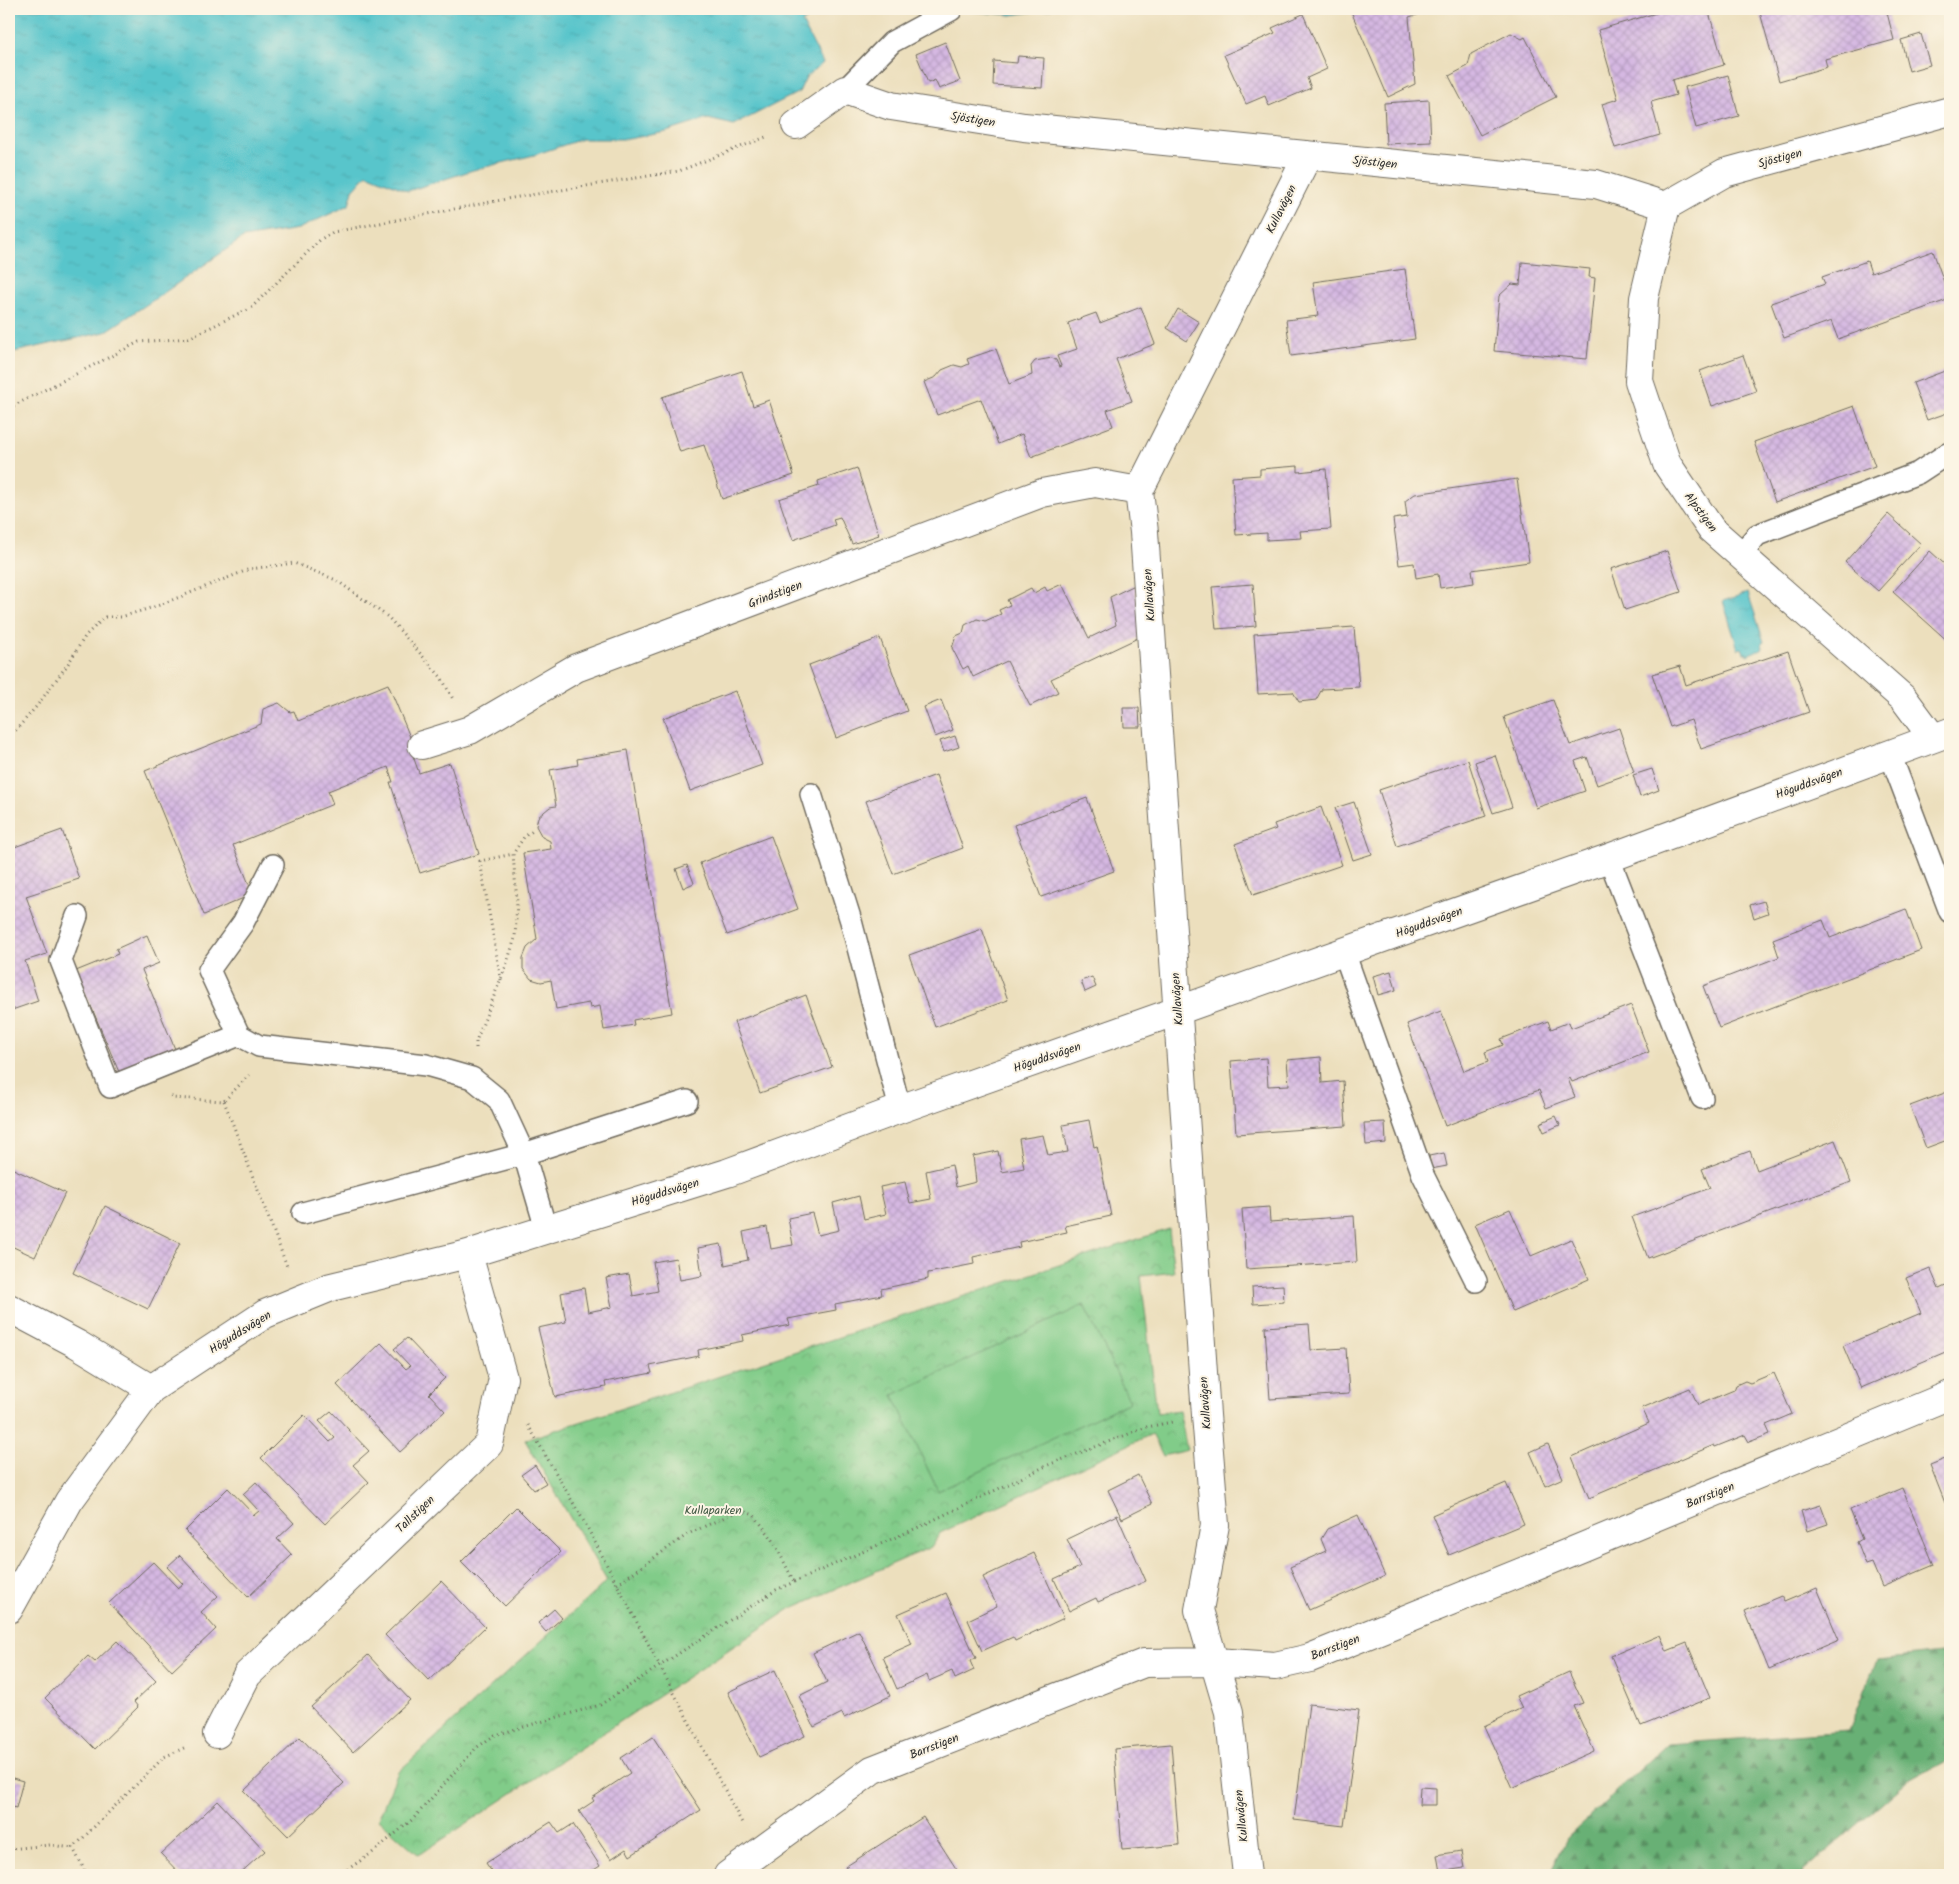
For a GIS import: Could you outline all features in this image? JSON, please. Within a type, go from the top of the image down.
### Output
[{"type":"street","points":[[796,125],[845,90]]},
{"type":"street","name":"Sjöstigen","points":[[845,90],[891,106],[1024,127],[1596,184],[1666,206],[1724,173],[1950,111]]},
{"type":"street","name":"Kullavägen","points":[[1247,1875],[1229,1712],[1199,1610],[1215,1525],[1144,532],[1139,491],[1308,155]]},
{"type":"street","name":"Alpstigen","points":[[1666,206],[1644,298],[1639,381],[1666,464],[1711,529],[1904,699],[1942,735]]},
{"type":"street","name":"Grindstigen","points":[[422,745],[470,730],[576,668],[1042,493],[1095,483],[1139,491]]},
{"type":"street","name":"Höguddsvägen","points":[[9,1609],[69,1502],[152,1389],[265,1314],[332,1287],[468,1254],[728,1173],[900,1109],[1609,858],[1942,735]]},
{"type":"street","name":"Tallstigen","points":[[217,1734],[247,1675],[489,1444],[502,1378],[468,1254]]},
{"type":"street","points":[[9,1308],[78,1344],[152,1389]]},
{"type":"street","name":"Barrstigen","points":[[728,1875],[872,1770],[1144,1663],[1215,1662],[1275,1666],[1310,1658],[1950,1395]]},
{"type":"lane","points":[[845,90],[892,42],[951,10]]},
{"type":"lane","points":[[1740,555],[1757,535],[1918,474],[1947,454]]},
{"type":"lane","points":[[1890,754],[1950,912]]},
{"type":"lane","points":[[812,794],[851,921],[900,1109]]},
{"type":"lane","points":[[1609,858],[1702,1098]]},
{"type":"lane","points":[[273,865],[243,923],[209,970],[239,1035],[259,1046],[426,1065],[472,1078],[499,1100],[524,1154],[546,1229]]},
{"type":"lane","points":[[77,916],[61,961],[110,1087],[239,1035]]},
{"type":"lane","points":[[1344,952],[1424,1176],[1476,1281]]},
{"type":"lane","points":[[303,1214],[524,1154],[687,1101]]},
{"type":"path","points":[[9,408],[139,342],[190,338],[252,307],[321,239],[333,232],[512,198],[679,170],[796,125]]},
{"type":"path","points":[[9,738],[36,707],[86,635],[105,617],[121,618],[157,606],[250,569],[294,563],[336,580],[388,617],[441,677],[470,730]]},
{"type":"path","points":[[472,1078],[476,1041],[501,980],[515,938],[517,902],[513,854],[524,837],[534,830]]},
{"type":"path","points":[[501,980],[480,861],[513,854]]},
{"type":"path","points":[[172,1098],[224,1101],[300,1300]]},
{"type":"path","points":[[498,1402],[530,1427],[586,1525],[740,1820],[760,1852]]},
{"type":"path","points":[[339,1875],[372,1853],[413,1818],[476,1748],[495,1735],[600,1705],[776,1590],[918,1527],[1048,1465],[1147,1427],[1206,1415]]},
{"type":"path","points":[[617,1584],[688,1534],[740,1510],[754,1515],[773,1540],[794,1582]]},
{"type":"path","points":[[73,1848],[164,1757],[217,1734]]},
{"type":"path","points":[[9,1850],[50,1845],[73,1848]]},
{"type":"path","points":[[73,1848],[88,1875]]},
{"type":"green space","name":"Kullaparken","points":[[1169,1229],[1174,1272],[1141,1276],[1157,1413],[1179,1410],[1187,1450],[1163,1456],[1152,1434],[940,1533],[931,1547],[790,1609],[419,1855],[378,1819],[398,1772],[607,1581],[525,1440]]},
{"type":"green space","points":[[1084,1305],[1130,1402],[938,1491],[893,1395]]},
{"type":"green space","points":[[1950,1652],[1950,1758],[1908,1781],[1803,1872],[1804,1875],[1549,1875],[1567,1838],[1667,1744],[1849,1731],[1877,1660]]},
{"type":"water","points":[[9,9],[829,9],[802,22],[823,63],[806,77],[799,92],[734,125],[708,119],[666,132],[628,139],[582,139],[534,155],[473,170],[408,191],[367,174],[353,190],[349,205],[298,229],[243,238],[105,332],[9,353]]},
{"type":"water","points":[[947,9],[1052,9],[1011,15]]},
{"type":"water","points":[[1748,593],[1764,642],[1762,643],[1763,648],[1747,655],[1742,648],[1738,649],[1723,601]]},
{"type":"building","points":[[1350,9],[1431,9],[1432,11],[1409,17],[1415,84],[1388,97]]},
{"type":"building","points":[[1670,9],[1708,9],[1724,65],[1672,80],[1676,95],[1651,102],[1660,135],[1615,148],[1602,104],[1618,99],[1598,30]]},
{"type":"building","points":[[1759,9],[1886,9],[1894,40],[1825,59],[1827,67],[1779,81]]},
{"type":"building","points":[[1303,14],[1327,69],[1307,78],[1311,88],[1269,106],[1265,96],[1246,104],[1224,55],[1275,33],[1272,28]]},
{"type":"building","points":[[1511,33],[1522,39],[1525,37],[1556,97],[1480,135],[1449,76],[1468,66],[1471,54]]},
{"type":"building","points":[[1921,34],[1930,65],[1909,71],[1901,40]]},
{"type":"building","points":[[945,42],[960,81],[939,89],[935,80],[928,83],[916,54]]},
{"type":"building","points":[[1018,56],[1044,58],[1042,88],[993,85],[994,61],[1017,63]]},
{"type":"building","points":[[1728,75],[1739,116],[1696,128],[1685,87]]},
{"type":"building","points":[[1429,100],[1431,142],[1386,144],[1384,103]]},
{"type":"building","points":[[1933,251],[1950,299],[1838,339],[1831,321],[1784,338],[1771,303],[1825,284],[1822,277],[1867,261],[1871,273]]},
{"type":"building","points":[[1522,262],[1590,269],[1589,277],[1595,278],[1587,359],[1494,351],[1499,296],[1512,284],[1520,285]]},
{"type":"building","points":[[1405,269],[1415,339],[1291,356],[1286,320],[1318,316],[1313,282]]},
{"type":"building","points":[[1141,307],[1155,344],[1116,359],[1132,401],[1107,410],[1113,426],[1031,457],[1022,434],[998,444],[981,399],[937,415],[924,382],[936,377],[942,370],[954,365],[962,367],[969,364],[967,359],[996,349],[1009,384],[1032,375],[1031,366],[1035,361],[1052,358],[1056,360],[1059,367],[1061,366],[1057,356],[1077,349],[1068,323],[1096,313],[1100,323]]},
{"type":"building","points":[[1178,309],[1199,322],[1187,341],[1167,328]]},
{"type":"building","points":[[1743,355],[1756,391],[1712,406],[1700,371]]},
{"type":"building","points":[[1950,369],[1950,412],[1927,420],[1913,383]]},
{"type":"building","points":[[742,371],[753,406],[769,400],[794,475],[722,499],[704,445],[680,452],[662,397]]},
{"type":"building","points":[[1854,406],[1875,466],[1775,502],[1754,442]]},
{"type":"building","points":[[1298,466],[1298,472],[1326,469],[1331,529],[1300,531],[1301,538],[1267,540],[1267,533],[1236,535],[1232,477],[1260,475],[1260,469]]},
{"type":"building","points":[[857,468],[879,535],[852,544],[840,517],[833,519],[835,525],[793,540],[779,499],[819,486],[818,481]]},
{"type":"building","points":[[1517,479],[1529,562],[1472,570],[1474,583],[1440,588],[1438,574],[1416,578],[1414,563],[1399,565],[1393,519],[1407,517],[1405,501],[1415,494]]},
{"type":"building","points":[[1888,514],[1921,544],[1878,591],[1845,562]]},
{"type":"building","points":[[1667,551],[1681,592],[1625,610],[1611,569]]},
{"type":"building","points":[[1930,551],[1950,569],[1950,643],[1893,592]]},
{"type":"building","points":[[1062,584],[1089,638],[1116,625],[1110,597],[1135,585],[1142,636],[1051,679],[1058,692],[1030,706],[1007,661],[973,677],[968,666],[963,669],[952,648],[956,636],[963,633],[965,625],[977,619],[985,621],[1001,614],[999,610],[1010,605],[1007,600],[1031,588],[1034,593],[1045,587],[1047,591]]},
{"type":"building","points":[[1253,584],[1256,626],[1216,629],[1212,587]]},
{"type":"building","points":[[1354,627],[1359,687],[1322,689],[1316,700],[1299,702],[1293,692],[1258,694],[1254,634]]},
{"type":"building","points":[[880,638],[907,711],[836,738],[809,665]]},
{"type":"building","points":[[1788,651],[1809,712],[1701,749],[1691,720],[1670,727],[1652,674],[1680,666],[1686,685]]},
{"type":"building","points":[[388,684],[417,754],[413,756],[419,773],[450,763],[479,854],[420,873],[390,782],[393,782],[388,767],[328,791],[333,804],[233,845],[253,894],[204,915],[145,771],[261,724],[263,709],[279,703],[290,712],[294,711],[298,721]]},
{"type":"building","points":[[735,691],[762,765],[690,791],[663,718]]},
{"type":"building","points":[[941,700],[953,730],[935,737],[924,707]]},
{"type":"building","points":[[1553,700],[1570,745],[1619,728],[1634,772],[1597,785],[1587,757],[1575,761],[1585,791],[1536,808],[1504,717]]},
{"type":"building","points":[[1123,708],[1139,708],[1140,727],[1124,727]]},
{"type":"building","points":[[955,736],[959,747],[944,752],[940,741]]},
{"type":"building","points":[[628,750],[672,1013],[633,1020],[634,1025],[604,1030],[600,1006],[590,1008],[589,1003],[556,1009],[551,980],[541,982],[531,979],[523,969],[523,958],[527,948],[537,939],[523,853],[551,849],[550,841],[542,837],[536,826],[538,817],[550,807],[556,806],[550,770],[578,765],[577,759]]},
{"type":"building","points":[[1495,755],[1512,807],[1493,813],[1475,762]]},
{"type":"building","points":[[1468,760],[1486,816],[1397,846],[1379,790]]},
{"type":"building","points":[[1652,769],[1659,790],[1640,797],[1633,775]]},
{"type":"building","points":[[936,775],[963,848],[893,874],[866,801]]},
{"type":"building","points":[[1087,798],[1114,871],[1041,897],[1014,825]]},
{"type":"building","points":[[1354,802],[1372,854],[1353,860],[1335,808]]},
{"type":"building","points":[[1321,807],[1342,865],[1253,895],[1235,844],[1276,829],[1274,824]]},
{"type":"building","points":[[62,830],[79,879],[26,896],[47,954],[25,961],[38,1001],[9,1011],[9,849]]},
{"type":"building","points":[[771,836],[798,909],[727,935],[700,863]]},
{"type":"building","points":[[687,865],[694,883],[683,888],[676,869]]},
{"type":"building","points":[[1764,901],[1768,913],[1754,918],[1750,905]]},
{"type":"building","points":[[1906,909],[1921,950],[1719,1028],[1703,986],[1779,957],[1773,939],[1823,920],[1830,938]]},
{"type":"building","points":[[982,929],[1008,1000],[935,1027],[909,955]]},
{"type":"building","points":[[147,935],[159,963],[142,970],[175,1049],[119,1072],[76,971],[118,954],[116,949]]},
{"type":"building","points":[[1391,971],[1396,990],[1378,995],[1373,976]]},
{"type":"building","points":[[1092,977],[1096,987],[1085,992],[1081,981]]},
{"type":"building","points":[[806,995],[832,1067],[760,1093],[734,1022]]},
{"type":"building","points":[[1631,1005],[1649,1052],[1572,1082],[1570,1078],[1568,1079],[1575,1097],[1546,1108],[1539,1090],[1445,1126],[1407,1024],[1441,1011],[1464,1071],[1488,1062],[1485,1052],[1503,1045],[1501,1039],[1548,1021],[1551,1029],[1569,1022],[1571,1028]]},
{"type":"building","points":[[1321,1057],[1322,1083],[1343,1081],[1346,1126],[1236,1134],[1231,1061],[1266,1058],[1268,1086],[1289,1085],[1287,1060]]},
{"type":"building","points":[[1950,1091],[1950,1139],[1926,1148],[1910,1106]]},
{"type":"building","points":[[1556,1116],[1560,1125],[1544,1132],[1540,1123]]},
{"type":"building","points":[[1089,1120],[1094,1147],[1097,1146],[1111,1216],[1065,1226],[1067,1232],[1019,1242],[1020,1247],[973,1257],[974,1264],[928,1273],[928,1279],[881,1289],[882,1295],[835,1304],[836,1310],[788,1319],[790,1325],[742,1335],[743,1341],[698,1350],[699,1356],[650,1366],[652,1373],[605,1382],[606,1387],[555,1397],[538,1328],[566,1322],[561,1293],[584,1288],[588,1312],[612,1307],[606,1278],[629,1274],[633,1296],[658,1291],[653,1262],[676,1258],[680,1280],[702,1276],[698,1248],[721,1244],[725,1265],[748,1260],[743,1232],[767,1227],[771,1249],[793,1245],[788,1218],[812,1213],[818,1235],[839,1230],[833,1203],[859,1196],[864,1219],[886,1214],[880,1187],[905,1182],[910,1203],[931,1199],[926,1171],[952,1165],[956,1187],[976,1182],[973,1156],[998,1151],[1002,1172],[1024,1168],[1019,1139],[1043,1135],[1048,1155],[1068,1152],[1063,1125]]},
{"type":"building","points":[[1385,1122],[1386,1143],[1366,1145],[1364,1123]]},
{"type":"building","points":[[1835,1140],[1851,1182],[1648,1258],[1632,1217],[1710,1188],[1702,1169],[1750,1151],[1757,1170]]},
{"type":"building","points":[[1444,1153],[1447,1166],[1431,1169],[1429,1156]]},
{"type":"building","points":[[9,1167],[65,1193],[35,1257],[9,1245]]},
{"type":"building","points":[[105,1206],[180,1243],[148,1309],[73,1273]]},
{"type":"building","points":[[1269,1207],[1270,1222],[1354,1216],[1357,1262],[1246,1269],[1242,1209]]},
{"type":"building","points":[[1510,1209],[1531,1256],[1571,1239],[1589,1279],[1513,1312],[1475,1224]]},
{"type":"building","points":[[1930,1268],[1939,1289],[1950,1284],[1950,1350],[1861,1388],[1843,1346],[1921,1313],[1906,1278]]},
{"type":"building","points":[[1283,1285],[1284,1302],[1253,1304],[1252,1287]]},
{"type":"building","points":[[1309,1324],[1311,1350],[1346,1348],[1349,1394],[1270,1399],[1265,1327]]},
{"type":"building","points":[[407,1338],[445,1378],[429,1394],[445,1411],[400,1452],[337,1385],[381,1343],[406,1369],[410,1366],[394,1349]]},
{"type":"building","points":[[1774,1373],[1792,1414],[1766,1425],[1770,1434],[1749,1442],[1745,1435],[1715,1447],[1714,1445],[1589,1498],[1572,1457],[1649,1423],[1642,1408],[1690,1388],[1698,1405],[1734,1390],[1736,1385],[1745,1381],[1750,1383]]},
{"type":"building","points":[[331,1411],[369,1451],[353,1465],[369,1482],[325,1524],[261,1458],[304,1415],[330,1442],[335,1438],[319,1421]]},
{"type":"building","points":[[1548,1444],[1563,1478],[1545,1486],[1530,1452]]},
{"type":"building","points":[[1950,1457],[1950,1501],[1945,1503],[1930,1465]]},
{"type":"building","points":[[535,1465],[546,1483],[534,1490],[521,1475]]},
{"type":"building","points":[[1138,1475],[1152,1504],[1122,1519],[1108,1490]]},
{"type":"building","points":[[256,1482],[294,1523],[277,1539],[292,1555],[248,1597],[185,1531],[228,1488],[254,1515],[259,1511],[243,1494]]},
{"type":"building","points":[[1506,1483],[1524,1524],[1449,1555],[1432,1515]]},
{"type":"building","points":[[1902,1488],[1934,1565],[1882,1587],[1872,1563],[1866,1565],[1857,1542],[1862,1539],[1850,1510]]},
{"type":"building","points":[[1821,1505],[1828,1524],[1807,1531],[1801,1511]]},
{"type":"building","points":[[516,1507],[561,1552],[505,1606],[461,1562]]},
{"type":"building","points":[[1117,1515],[1146,1581],[1098,1602],[1096,1598],[1069,1611],[1054,1579],[1080,1567],[1067,1539]]},
{"type":"building","points":[[1358,1515],[1385,1576],[1309,1610],[1290,1567],[1326,1551],[1321,1539],[1327,1529]]},
{"type":"building","points":[[1034,1553],[1064,1618],[1015,1641],[1013,1637],[982,1651],[968,1620],[997,1606],[983,1577]]},
{"type":"building","points":[[180,1555],[218,1596],[201,1612],[216,1629],[172,1671],[109,1603],[153,1562],[178,1588],[183,1584],[167,1567]]},
{"type":"building","points":[[441,1581],[485,1627],[429,1681],[385,1635]]},
{"type":"building","points":[[1817,1588],[1839,1640],[1769,1670],[1745,1611],[1781,1596],[1784,1602]]},
{"type":"building","points":[[946,1593],[976,1658],[970,1661],[974,1670],[955,1679],[952,1671],[929,1681],[927,1675],[897,1689],[883,1657],[912,1644],[898,1614]]},
{"type":"building","points":[[554,1609],[562,1618],[546,1632],[538,1623]]},
{"type":"building","points":[[859,1631],[890,1696],[844,1718],[842,1713],[814,1727],[799,1696],[827,1682],[813,1653]]},
{"type":"building","points":[[1660,1635],[1667,1651],[1687,1643],[1710,1698],[1641,1726],[1611,1656]]},
{"type":"building","points":[[117,1641],[156,1681],[134,1702],[138,1707],[95,1749],[45,1698],[88,1656],[95,1662]]},
{"type":"building","points":[[368,1655],[410,1700],[353,1752],[311,1707]]},
{"type":"building","points":[[775,1670],[805,1736],[759,1757],[728,1692]]},
{"type":"building","points":[[1569,1672],[1583,1703],[1574,1706],[1594,1751],[1512,1788],[1484,1726],[1522,1708],[1516,1696]]},
{"type":"building","points":[[1309,1704],[1359,1710],[1344,1826],[1294,1820]]},
{"type":"building","points":[[300,1737],[344,1783],[288,1836],[244,1791]]},
{"type":"building","points":[[653,1737],[701,1810],[630,1856],[626,1849],[611,1859],[579,1811],[594,1801],[592,1798],[630,1773],[621,1758]]},
{"type":"building","points":[[1171,1744],[1179,1845],[1122,1850],[1114,1749]]},
{"type":"building","points":[[9,1777],[23,1781],[16,1808],[9,1806]]},
{"type":"building","points":[[1420,1787],[1436,1788],[1436,1805],[1419,1805]]},
{"type":"building","points":[[218,1801],[265,1851],[238,1875],[181,1875],[161,1854]]},
{"type":"building","points":[[923,1817],[957,1870],[949,1875],[850,1875],[845,1867]]},
{"type":"building","points":[[551,1822],[559,1833],[573,1824],[600,1866],[586,1875],[494,1875],[486,1863]]},
{"type":"building","points":[[1461,1851],[1464,1868],[1440,1872],[1437,1855]]}]
